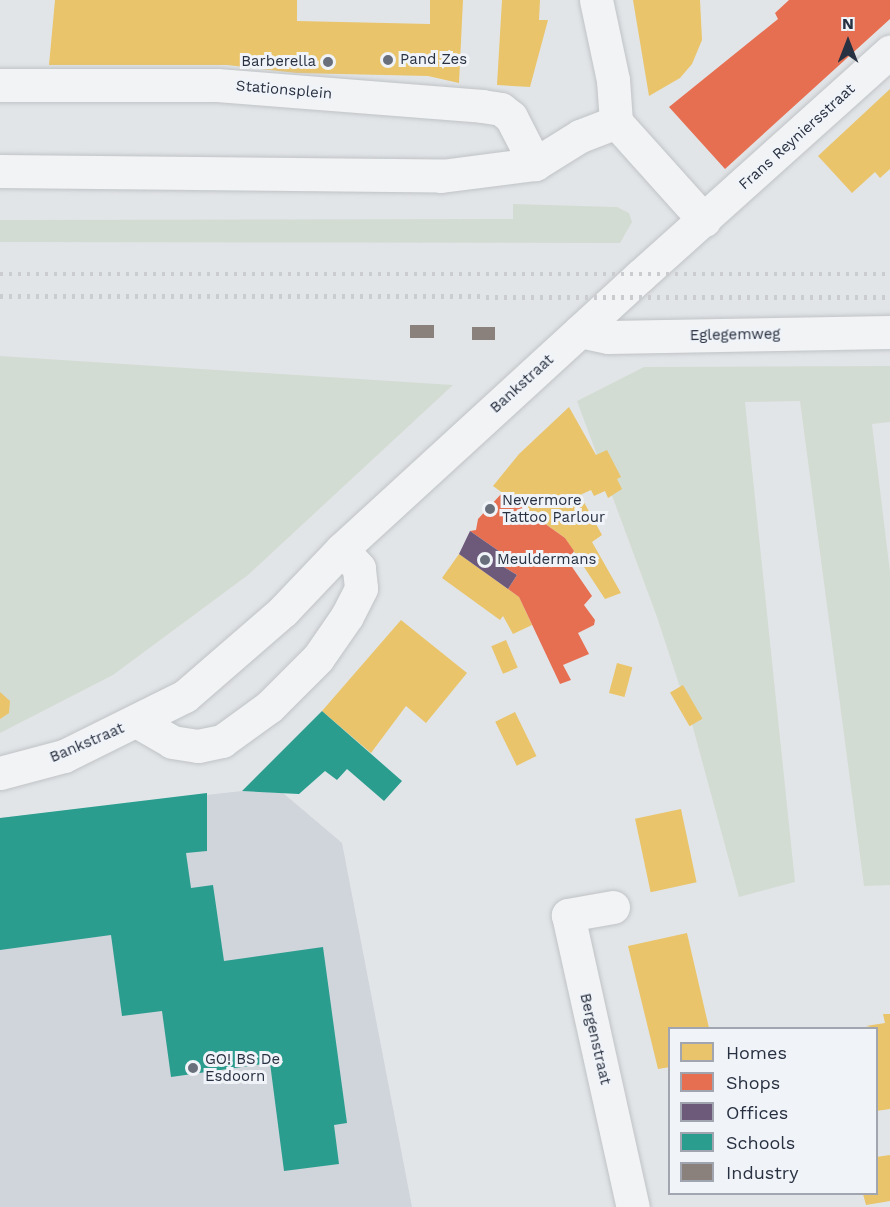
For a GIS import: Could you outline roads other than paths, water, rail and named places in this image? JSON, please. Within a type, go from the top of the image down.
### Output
[{"type":"street","points":[[597,0],[614,80],[616,122],[704,220]]},
{"type":"street","name":"Frans Reyniersstraat","points":[[704,220],[890,52]]},
{"type":"street","name":"Stationsplein","points":[[0,85],[217,85],[482,106],[501,109],[511,117],[535,164]]},
{"type":"street","points":[[0,171],[441,176],[535,164],[580,136],[616,122]]},
{"type":"street","name":"Bankstraat","points":[[0,773],[64,756],[138,722],[185,696],[228,660],[342,549],[704,220]]},
{"type":"street","name":"Eglegemweg","points":[[580,331],[608,337],[890,332]]},
{"type":"street","name":"Bankstraat","points":[[138,722],[172,742],[198,746],[222,741],[269,707],[318,658],[347,616],[361,588],[359,568],[342,549]]},
{"type":"street","name":"Bergenstraat","points":[[613,907],[568,915],[633,1207]]},
{"type":"railway","points":[[0,274],[890,274]]},
{"type":"railway","points":[[0,296],[890,297]]},
{"type":"place","name":"Pand Zes","points":[[388,60]]},
{"type":"place","name":"Barberella","points":[[328,62]]},
{"type":"place","name":"Nevermore Tattoo Parlour","points":[[490,509]]},
{"type":"place","name":"Meuldermans","points":[[485,560]]},
{"type":"place","name":"GO! BS De Esdoorn","points":[[193,1068]]}]
